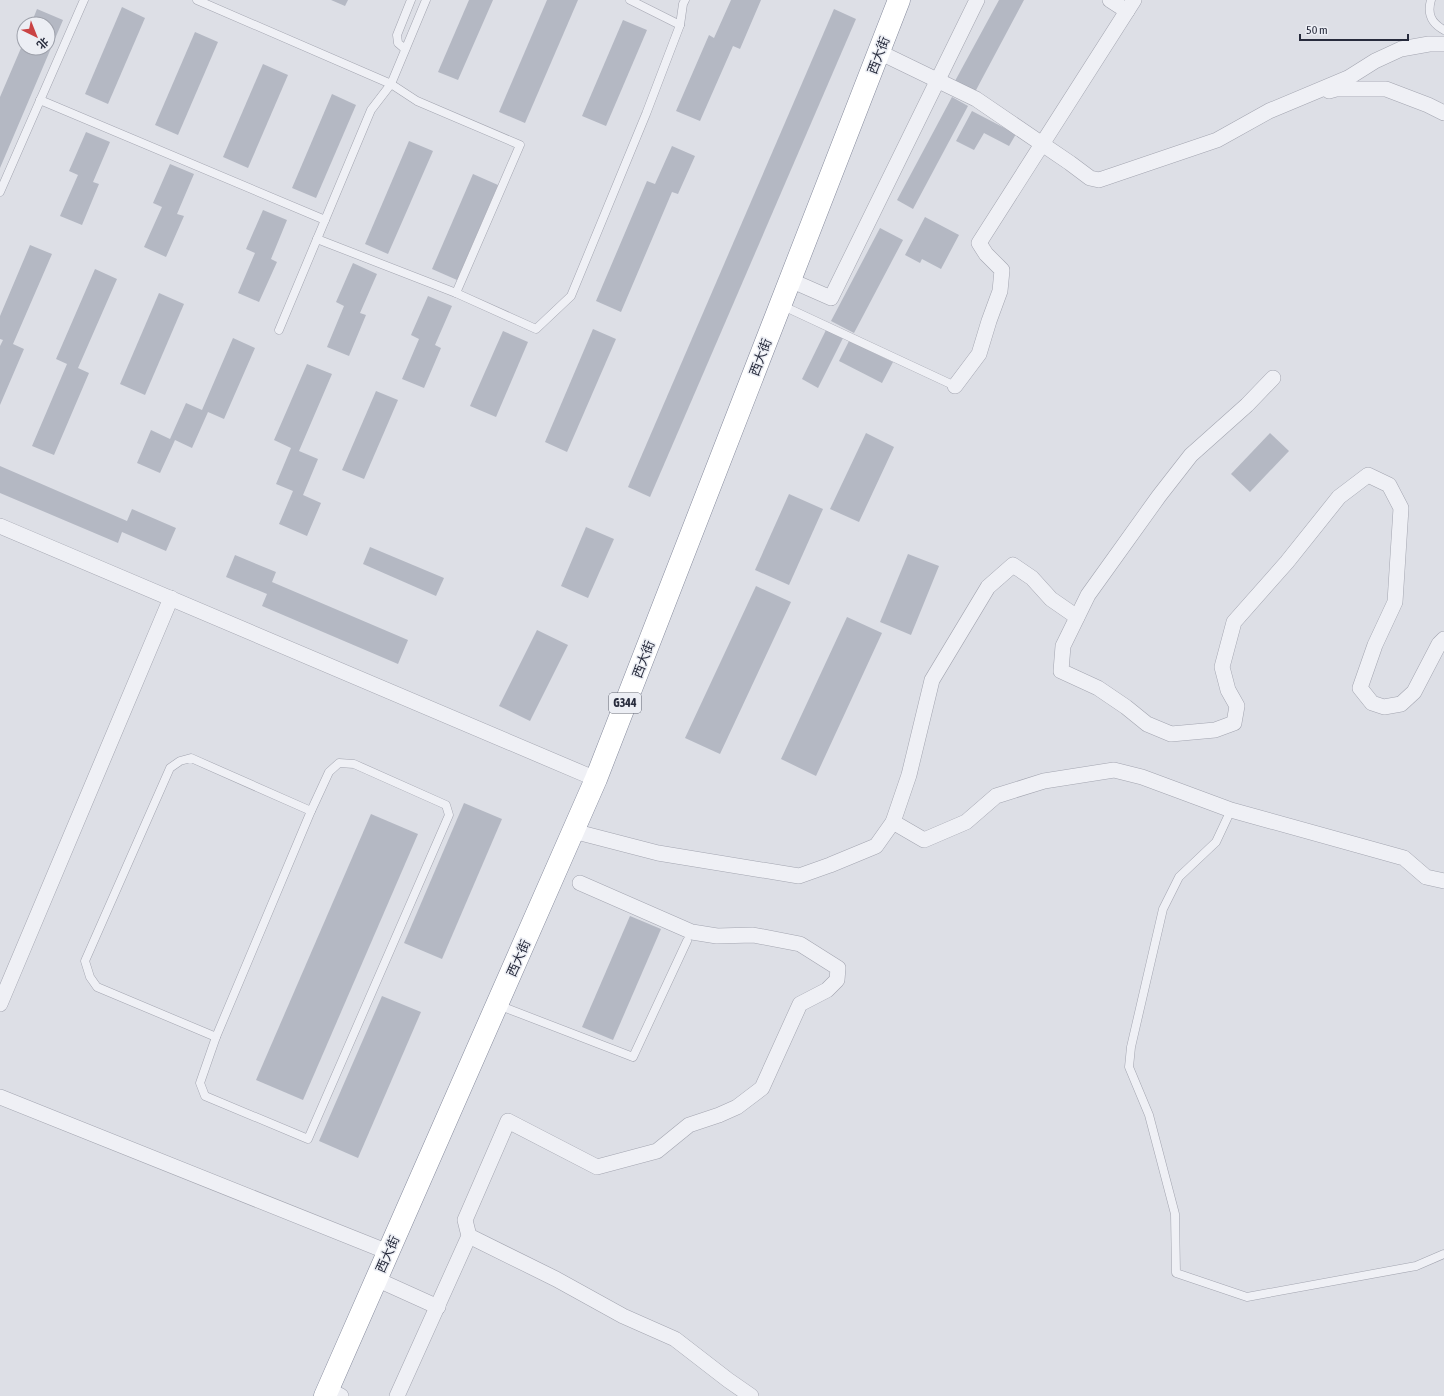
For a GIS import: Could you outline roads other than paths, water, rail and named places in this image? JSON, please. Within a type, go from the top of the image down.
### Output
[{"type":"highway","name":"西大街","points":[[332,1394],[376,1279],[596,779],[899,0]]},
{"type":"street","points":[[790,280],[831,298],[977,0]]},
{"type":"street","points":[[956,386],[979,354],[1000,291],[1002,270],[986,254],[978,242],[1043,144],[1130,5],[1110,0]]},
{"type":"street","points":[[879,52],[976,99],[1090,178],[1099,180],[1217,140],[1269,111],[1348,78],[1375,61],[1401,49],[1429,44],[1444,44]]},
{"type":"street","points":[[1310,95],[1336,90],[1386,89],[1428,105],[1444,113]]},
{"type":"street","points":[[1273,378],[1191,455],[1159,496],[1088,595],[1063,646],[1061,671],[1098,688],[1126,707],[1147,724],[1171,734],[1215,730],[1234,723],[1237,706],[1228,690],[1222,667],[1234,622],[1287,562],[1340,497],[1368,475],[1389,485],[1401,508],[1401,514],[1395,602],[1375,645],[1360,688],[1372,703],[1384,707],[1401,704],[1414,692],[1439,644],[1444,638]]},
{"type":"street","points":[[0,526],[596,779]]},
{"type":"street","points":[[573,831],[658,853],[799,876],[876,846],[893,822],[909,775],[932,680],[988,587],[1013,565],[1032,578],[1051,599],[1077,617]]},
{"type":"street","points":[[0,1004],[171,598]]},
{"type":"street","points":[[893,822],[924,840],[966,822],[996,796],[1044,782],[1114,770],[1142,777],[1231,810],[1404,858],[1426,877],[1444,881]]},
{"type":"street","points":[[397,1396],[469,1236],[465,1220],[508,1121],[598,1167],[657,1151],[689,1125],[737,1107],[762,1088],[800,1004],[827,990],[837,980],[838,968],[800,944],[753,935],[717,936],[692,932],[580,883]]},
{"type":"street","points":[[0,1097],[388,1252]]},
{"type":"street","points":[[469,1236],[556,1279],[623,1316],[675,1339],[751,1396]]},
{"type":"street","points":[[376,1279],[438,1307]]},
{"type":"lane","points":[[0,192],[84,0]]},
{"type":"lane","points":[[197,0],[391,84],[417,102],[520,144],[456,293]]},
{"type":"lane","points":[[405,49],[398,43],[397,35],[411,0]]},
{"type":"lane","points":[[279,330],[371,110],[391,84],[426,0]]},
{"type":"lane","points":[[630,0],[680,25]]},
{"type":"lane","points":[[317,238],[456,293],[536,329],[571,296],[646,114],[680,25],[685,0]]},
{"type":"lane","points":[[1431,0],[1429,8],[1430,18],[1437,26],[1444,30]]},
{"type":"lane","points":[[40,100],[325,220]]},
{"type":"lane","points":[[780,305],[956,386]]},
{"type":"lane","points":[[216,1037],[97,987],[90,976],[85,961],[170,768],[180,761],[191,758],[311,811]]},
{"type":"lane","points":[[339,763],[354,764],[446,805],[450,815],[308,1139],[205,1096],[200,1083],[216,1037],[311,811],[329,772],[339,763]]},
{"type":"lane","points":[[1231,810],[1216,842],[1178,877],[1163,909],[1131,1047],[1129,1067],[1149,1115],[1175,1214],[1176,1273],[1247,1297],[1416,1266],[1444,1254]]},
{"type":"lane","points":[[497,1005],[633,1057],[687,941]]}]
